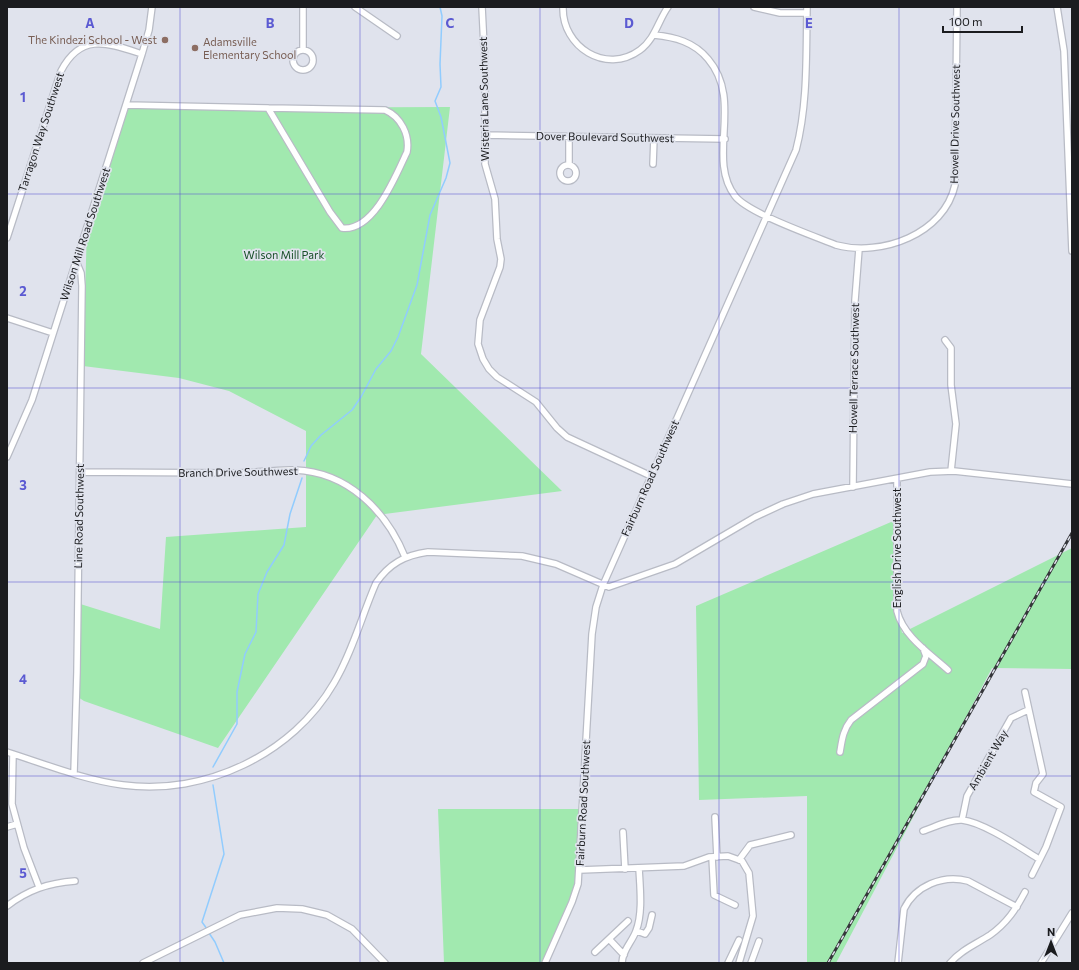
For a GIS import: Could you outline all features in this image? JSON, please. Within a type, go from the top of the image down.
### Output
[{"type":"street","name":"Wilson Mill Road Southwest","points":[[7,457],[32,400],[142,54],[149,30],[152,7]]},
{"type":"street","points":[[302,50],[303,7]]},
{"type":"street","points":[[355,7],[397,36]]},
{"type":"street","name":"Wisteria Lane Southwest","points":[[482,7],[485,67],[485,164],[495,199],[497,239],[501,259],[500,267],[478,328],[478,344],[482,359],[497,377],[536,402],[557,428],[567,436],[651,476]]},
{"type":"street","points":[[563,7],[566,28],[572,39],[583,49],[602,58],[612,59],[632,55],[648,43],[654,35],[662,15],[668,7]]},
{"type":"street","points":[[754,7],[780,13],[807,10]]},
{"type":"street","name":"Howell Drive Southwest","points":[[654,35],[672,37],[688,43],[703,53],[714,66],[721,80],[724,94],[724,170],[730,189],[744,204],[767,216],[836,245],[859,249],[889,244],[921,231],[940,216],[952,197],[955,185],[956,7]]},
{"type":"street","points":[[1058,7],[1064,51],[1069,108],[1072,251]]},
{"type":"street","name":"Fairburn Road Southwest","points":[[545,963],[572,902],[578,884],[580,870],[592,634],[596,607],[603,585],[796,150],[802,127],[807,10]]},
{"type":"street","name":"Tarragon Way Southwest","points":[[7,238],[61,71],[66,60],[81,47],[97,42],[110,43],[142,54]]},
{"type":"street","points":[[126,105],[385,110],[392,113],[408,135],[409,143],[407,152],[382,201],[367,220],[354,228],[342,228],[330,212],[268,108]]},
{"type":"street","name":"Dover Boulevard Southwest","points":[[485,135],[724,139]]},
{"type":"street","points":[[569,137],[569,165]]},
{"type":"street","points":[[653,164],[654,138]]},
{"type":"street","name":"Howell Terrace Southwest","points":[[853,487],[854,300],[859,249]]},
{"type":"street","name":"Line Road Southwest","points":[[74,773],[82,286],[76,261]]},
{"type":"street","points":[[7,318],[53,333]]},
{"type":"street","points":[[945,340],[951,348],[951,385],[956,424],[952,471]]},
{"type":"street","name":"Branch Drive Southwest","points":[[80,472],[236,474],[294,470],[320,473],[346,484],[368,500],[391,530],[406,557]]},
{"type":"street","points":[[39,887],[17,824],[12,804],[10,753],[74,773],[124,785],[170,786],[225,773],[246,764],[266,753],[302,724],[325,697],[343,666],[376,583],[388,568],[406,557],[428,552],[522,556],[556,564],[603,585],[615,586],[675,564],[755,517],[784,504],[814,494],[930,472],[952,471],[1072,484]]},
{"type":"street","name":"English Drive Southwest","points":[[897,479],[897,611],[903,626],[948,670]]},
{"type":"street","points":[[840,752],[842,737],[851,720],[923,664],[926,656],[922,646]]},
{"type":"street","points":[[1025,692],[1043,774],[1036,783],[1034,792],[1061,807],[1046,847],[1032,875]]},
{"type":"street","name":"Ambient Way","points":[[962,820],[967,796],[1011,718],[1028,710]]},
{"type":"street","points":[[715,817],[714,895],[735,905]]},
{"type":"street","points":[[923,831],[962,820],[988,829],[1040,859]]},
{"type":"street","points":[[7,827],[17,824]]},
{"type":"street","points":[[623,832],[625,869]]},
{"type":"street","points":[[739,860],[750,845],[791,835]]},
{"type":"street","points":[[580,870],[684,866],[700,859],[728,856],[739,860],[745,865],[749,873],[753,916],[738,963],[729,961],[738,940]]},
{"type":"street","points":[[622,963],[624,955],[636,931],[640,910],[639,868]]},
{"type":"street","points":[[898,963],[904,909],[907,903],[920,890],[934,882],[954,879],[968,881],[1017,907]]},
{"type":"street","points":[[7,906],[20,896],[39,887],[75,881]]},
{"type":"street","points":[[950,963],[964,949],[989,935],[1006,923],[1025,892]]},
{"type":"street","points":[[143,963],[240,915],[277,908],[302,909],[327,915],[352,929],[385,963]]},
{"type":"street","points":[[1041,963],[1072,913]]},
{"type":"street","points":[[636,931],[645,934],[649,928],[652,915]]},
{"type":"street","points":[[595,952],[628,921]]},
{"type":"street","points":[[609,939],[624,955]]},
{"type":"street","points":[[752,963],[759,941]]},
{"type":"green space","name":"Wilson Mill Park","points":[[126,102],[215,108],[450,107],[421,354],[562,491],[377,515],[218,748],[84,701],[75,695],[74,602],[160,629],[166,537],[306,527],[306,431],[229,391],[179,378],[83,366],[87,227]]},
{"type":"green space","points":[[898,519],[899,617],[902,633],[1072,548],[1072,669],[992,668],[836,963],[807,963],[807,796],[699,800],[696,606]]},
{"type":"green space","points":[[438,809],[581,809],[578,889],[547,963],[444,963]]},
{"type":"waterway","points":[[304,461],[311,446],[321,435],[352,410],[376,369],[391,351],[398,337],[417,285],[430,215],[446,178],[450,163],[441,117],[435,101],[441,87],[440,64],[442,16],[440,7]]},
{"type":"waterway","points":[[213,767],[237,724],[237,692],[245,654],[256,632],[258,594],[267,572],[284,545],[290,514],[302,478]]},
{"type":"waterway","points":[[207,929],[202,922],[224,854],[213,785]]},
{"type":"waterway","points":[[209,933],[215,942],[224,963]]},
{"type":"railway","points":[[828,963],[1072,533]]},
{"type":"place","name":"The Kindezi School - West","points":[[165,40]]},
{"type":"place","name":"Adamsville Elementary School","points":[[195,48]]}]
